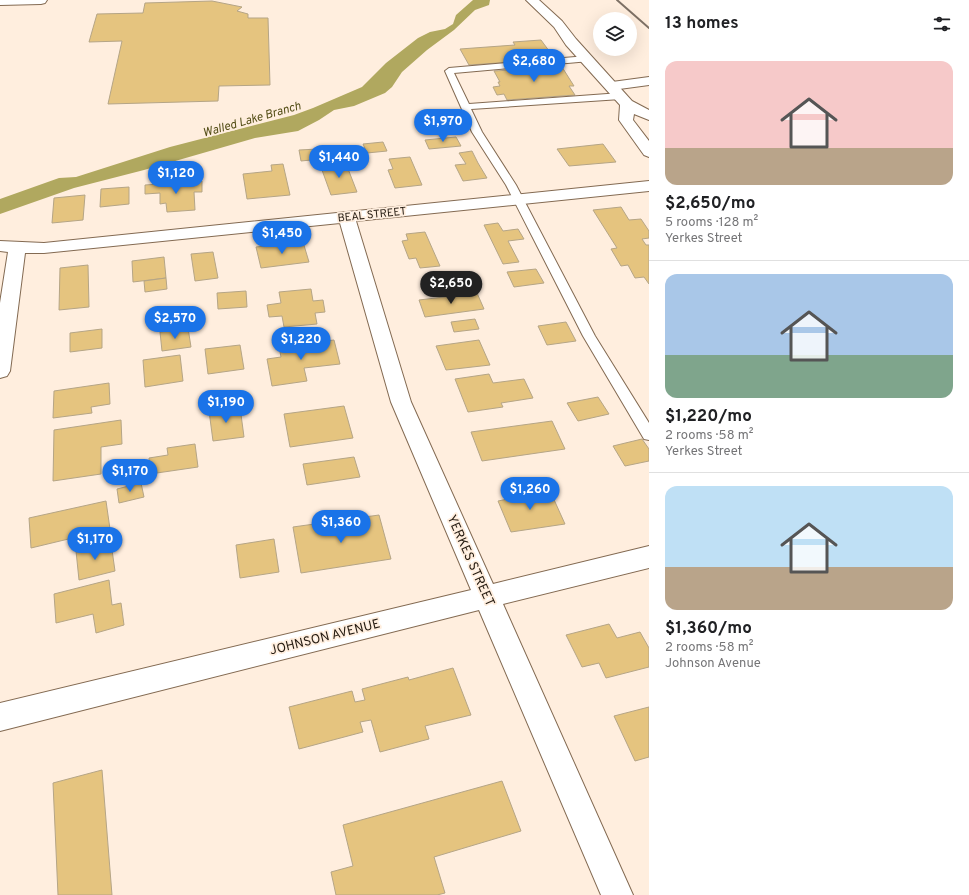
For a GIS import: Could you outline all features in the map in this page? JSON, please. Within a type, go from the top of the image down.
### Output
[{"type":"street","points":[[0,1],[41,0]]},
{"type":"street","points":[[532,0],[558,24],[571,42],[620,95],[649,116]]},
{"type":"street","points":[[620,95],[649,81]]},
{"type":"street","points":[[620,95],[626,120],[649,152]]},
{"type":"street","name":"BEAL STREET","points":[[8,247],[44,248],[649,186]]},
{"type":"street","name":"YERKES STREET","points":[[347,218],[401,402],[617,895]]},
{"type":"street","points":[[0,371],[8,247]]},
{"type":"street","name":"JOHNSON AVENUE","points":[[0,718],[649,557]]},
{"type":"lane","points":[[587,59],[449,71],[477,132],[511,185],[589,336],[649,435]]},
{"type":"lane","points":[[465,107],[620,95]]},
{"type":"shaded area","points":[[473,0],[490,0],[489,5],[475,10],[454,30],[427,50],[402,72],[392,87],[385,93],[354,106],[334,110],[298,131],[255,138],[144,170],[74,188],[0,214],[0,199],[59,178],[76,177],[170,147],[294,115],[362,87],[386,63],[418,38],[430,32],[445,29],[453,24],[456,15]]},
{"type":"building","points":[[212,1],[242,7],[237,11],[248,14],[248,18],[268,18],[270,85],[219,86],[218,101],[108,104],[122,41],[89,42],[97,14],[143,13],[145,3]]},
{"type":"building","points":[[541,40],[555,59],[469,65],[460,49],[515,45],[513,42]]},
{"type":"building","points":[[562,67],[574,86],[569,86],[575,95],[507,100],[504,94],[497,95],[493,87],[500,86],[498,82],[500,82],[494,71]]},
{"type":"building","points":[[456,137],[461,146],[429,149],[425,140]]},
{"type":"building","points":[[383,142],[387,151],[367,153],[363,144]]},
{"type":"building","points":[[603,144],[616,162],[569,166],[557,149]]},
{"type":"building","points":[[318,149],[321,159],[301,161],[299,150]]},
{"type":"building","points":[[472,151],[487,178],[463,181],[455,165],[466,164],[459,153]]},
{"type":"building","points":[[410,157],[422,185],[395,188],[388,170],[393,169],[389,159]]},
{"type":"building","points":[[345,161],[357,192],[331,195],[322,170],[331,169],[329,163]]},
{"type":"building","points":[[283,164],[290,195],[247,199],[243,174],[272,171],[271,165]]},
{"type":"building","points":[[202,181],[202,192],[194,192],[195,210],[167,212],[166,203],[160,204],[160,193],[145,194],[145,185]]},
{"type":"building","points":[[129,187],[129,204],[100,207],[101,189]]},
{"type":"building","points":[[85,195],[83,220],[52,223],[54,198]]},
{"type":"building","points":[[621,207],[629,220],[641,219],[649,231],[649,238],[642,239],[646,245],[649,245],[649,284],[644,277],[635,278],[628,265],[621,266],[611,249],[617,248],[593,210]]},
{"type":"building","points":[[498,223],[503,231],[518,229],[524,239],[508,241],[519,262],[503,264],[484,225]]},
{"type":"building","points":[[425,232],[440,266],[420,268],[416,258],[409,259],[402,241],[408,240],[406,234]]},
{"type":"building","points":[[303,242],[309,262],[261,268],[256,247]]},
{"type":"building","points":[[213,252],[218,278],[195,281],[191,254]]},
{"type":"building","points":[[164,257],[166,278],[133,282],[132,261]]},
{"type":"building","points":[[88,265],[89,307],[59,310],[60,268]]},
{"type":"building","points":[[536,269],[544,283],[514,287],[507,272]]},
{"type":"building","points":[[459,273],[465,287],[427,291],[422,278]]},
{"type":"building","points":[[166,278],[167,289],[145,292],[144,281]]},
{"type":"building","points":[[311,289],[313,301],[323,300],[325,312],[315,313],[317,324],[284,327],[282,316],[269,317],[267,305],[281,303],[279,292]]},
{"type":"building","points":[[246,291],[247,307],[218,309],[217,293]]},
{"type":"building","points":[[477,293],[484,309],[425,317],[419,300]]},
{"type":"building","points":[[475,319],[479,329],[454,332],[451,322]]},
{"type":"building","points":[[566,322],[576,341],[547,345],[538,326]]},
{"type":"building","points":[[188,328],[191,347],[162,351],[160,332]]},
{"type":"building","points":[[102,329],[102,348],[70,352],[70,333]]},
{"type":"building","points":[[334,340],[340,364],[304,368],[307,381],[272,386],[267,359],[281,357],[279,347]]},
{"type":"building","points":[[479,340],[490,365],[446,370],[436,346]]},
{"type":"building","points":[[240,345],[244,369],[208,374],[205,349]]},
{"type":"building","points":[[180,355],[183,381],[145,387],[143,360]]},
{"type":"building","points":[[489,374],[493,383],[524,379],[533,398],[501,403],[503,407],[468,412],[455,379]]},
{"type":"building","points":[[109,383],[110,404],[91,407],[92,413],[53,418],[54,391]]},
{"type":"building","points":[[598,397],[609,414],[578,421],[567,403]]},
{"type":"building","points":[[344,406],[353,438],[290,447],[284,414]]},
{"type":"building","points":[[240,407],[244,437],[213,441],[209,411]]},
{"type":"building","points":[[121,420],[122,444],[101,447],[101,474],[53,481],[54,430]]},
{"type":"building","points":[[552,421],[565,449],[482,461],[471,432]]},
{"type":"building","points":[[642,439],[649,449],[649,461],[625,466],[613,446]]},
{"type":"building","points":[[195,444],[198,467],[150,474],[149,458],[168,455],[167,448]]},
{"type":"building","points":[[354,457],[360,477],[307,485],[303,464]]},
{"type":"building","points":[[141,483],[144,497],[119,503],[117,489]]},
{"type":"building","points":[[530,489],[533,496],[551,493],[565,524],[511,532],[498,501],[508,499],[505,493]]},
{"type":"building","points":[[106,501],[110,529],[31,548],[29,518]]},
{"type":"building","points":[[379,515],[391,559],[301,573],[293,527]]},
{"type":"building","points":[[274,539],[279,572],[240,578],[236,545]]},
{"type":"building","points":[[111,543],[115,571],[79,580],[76,551]]},
{"type":"building","points":[[109,580],[112,605],[121,603],[124,625],[96,633],[93,614],[56,623],[54,594]]},
{"type":"building","points":[[609,624],[617,638],[640,632],[649,648],[649,667],[606,678],[599,663],[582,667],[566,635]]},
{"type":"building","points":[[453,668],[471,715],[425,726],[429,739],[380,752],[371,720],[360,722],[363,732],[299,749],[289,707],[352,691],[355,702],[365,700],[362,689],[408,677],[409,680]]},
{"type":"building","points":[[649,707],[649,757],[635,761],[614,716]]},
{"type":"building","points":[[102,770],[112,895],[58,895],[53,783]]},
{"type":"building","points":[[502,781],[521,831],[434,857],[445,893],[437,895],[336,895],[331,872],[353,866],[343,825]]},
{"type":"railway","points":[[617,0],[649,28]]},
{"type":"water label","name":"Walled Lake Branch","points":[[252,120]]}]
